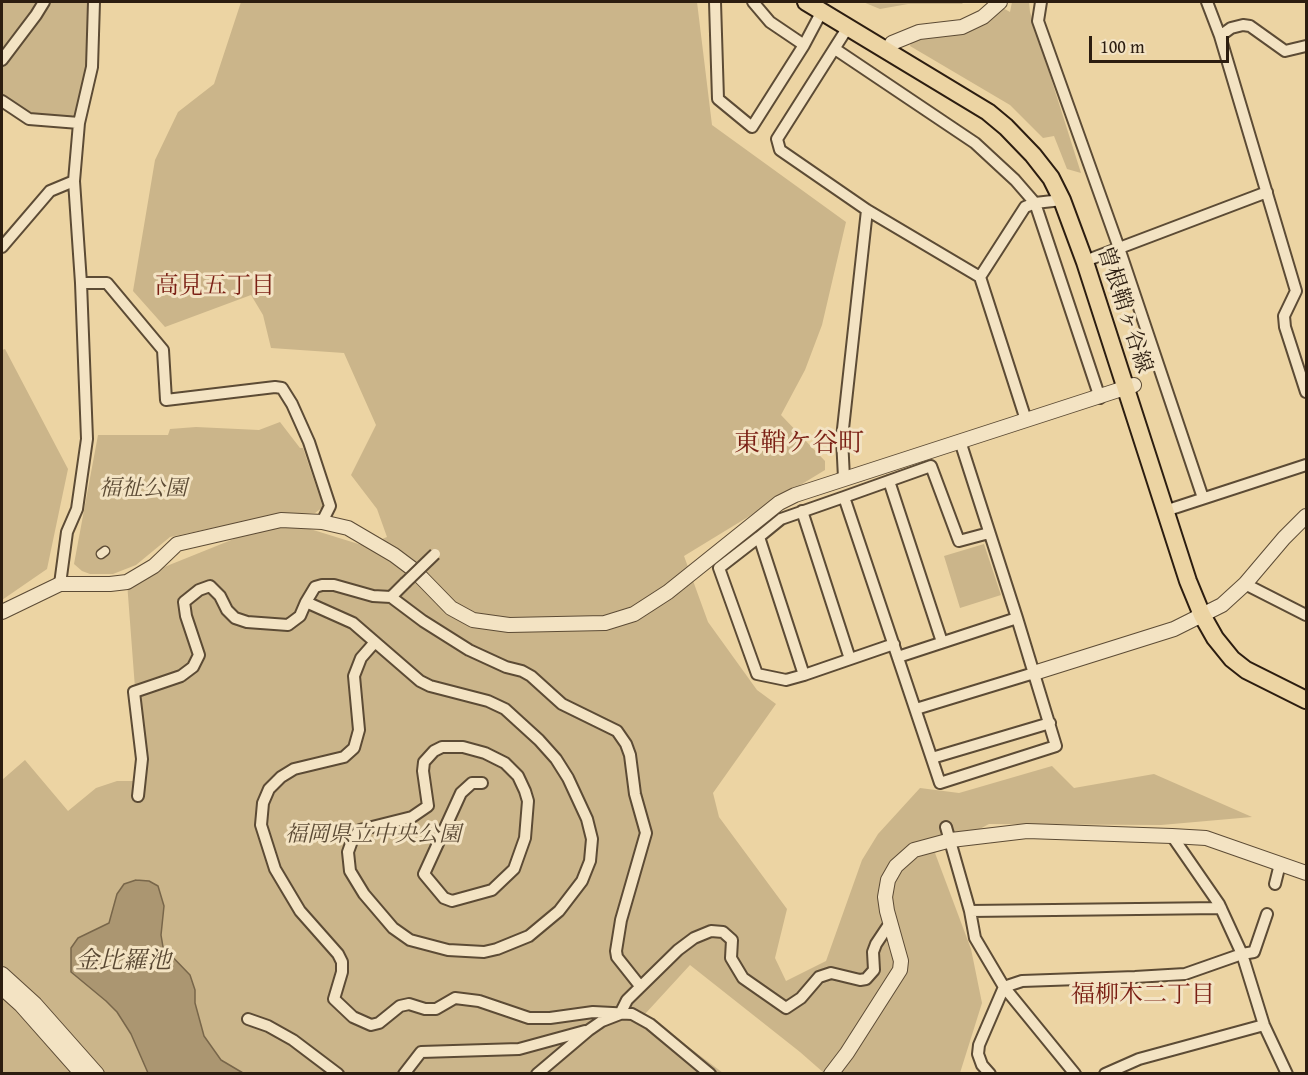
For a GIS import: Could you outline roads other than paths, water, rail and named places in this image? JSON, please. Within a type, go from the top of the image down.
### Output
[{"type":"main road","name":"曽根鞘ヶ谷線","points":[[806,2],[822,6],[892,43],[993,105],[1039,150],[1058,174],[1073,204],[1093,258],[1130,387],[1169,509],[1215,638],[1246,670],[1306,700]]},
{"type":"main road","name":"曽根鞘ヶ谷線","points":[[822,6],[848,27],[988,112],[1033,155],[1051,178],[1062,200],[1130,387]]},
{"type":"main road","name":"曽根鞘ヶ谷線","points":[[1206,613],[1237,652],[1267,674],[1306,692]]},
{"type":"street","points":[[2,60],[44,2]]},
{"type":"street","points":[[60,584],[67,532],[77,509],[87,439],[81,283],[74,181],[79,123],[92,68],[94,2]]},
{"type":"street","points":[[716,2],[718,99],[752,127],[804,45],[822,6]]},
{"type":"street","points":[[753,2],[770,22],[804,45]]},
{"type":"street","points":[[892,43],[919,32],[963,27],[983,17],[1000,2]]},
{"type":"street","points":[[1041,2],[1038,21],[1119,248],[1203,498]]},
{"type":"street","points":[[1207,2],[1220,36],[1296,291],[1284,316],[1285,327],[1306,392]]},
{"type":"street","points":[[1220,36],[1231,28],[1244,25],[1251,26],[1285,51],[1306,48]]},
{"type":"street","points":[[848,27],[777,139],[780,150],[867,210],[980,277],[1026,420]]},
{"type":"street","points":[[835,49],[975,143],[1035,203],[1100,398]]},
{"type":"street","points":[[2,101],[29,119],[79,123]]},
{"type":"street","points":[[2,248],[50,191],[74,181]]},
{"type":"street","points":[[1093,258],[1267,192]]},
{"type":"street","points":[[980,277],[1025,207],[1035,203],[1062,200]]},
{"type":"street","points":[[844,478],[842,438],[867,210]]},
{"type":"street","points":[[81,283],[107,283],[163,350],[166,400],[282,388],[309,442],[330,506],[322,522]]},
{"type":"street","points":[[2,612],[60,584],[127,582],[154,566],[177,544],[281,520],[322,522],[348,528],[394,555],[414,570],[451,608],[473,620],[510,625],[605,623],[634,614],[668,592],[779,503],[795,495],[1130,387]]},
{"type":"street","points":[[844,497],[940,783],[1056,746],[960,441]]},
{"type":"street","points":[[1169,509],[1306,465]]},
{"type":"street","points":[[894,644],[786,680],[756,674],[719,568],[781,519],[931,466],[959,541],[989,533]]},
{"type":"street","points":[[889,481],[942,642]]},
{"type":"street","points":[[802,512],[850,659]]},
{"type":"street","points":[[916,709],[1174,629],[1222,605],[1245,584],[1306,516]]},
{"type":"street","points":[[759,537],[804,675]]},
{"type":"street","points":[[391,597],[435,554]]},
{"type":"street","points":[[1245,584],[1306,615]]},
{"type":"street","points":[[138,796],[142,759],[134,692],[181,676],[193,667],[199,655],[186,616],[184,602],[199,590],[210,586],[235,618],[247,622],[288,625],[300,616],[315,587],[322,585],[334,585],[373,596],[391,597],[468,650],[531,676],[562,704],[617,731],[626,744],[630,755],[635,794],[646,833],[621,920],[616,951],[617,957],[640,986]]},
{"type":"street","points":[[306,602],[353,623],[420,681],[430,686],[488,701],[505,710],[538,740],[562,769],[587,819],[592,838],[590,861],[582,881],[559,911],[529,936],[484,952],[448,950],[410,940],[393,928],[364,894],[350,872],[348,852],[353,838],[360,830],[412,817],[428,806],[423,771],[424,762],[434,751],[442,747],[463,747],[485,753],[505,763],[518,776],[528,801],[525,838],[514,869],[492,890],[452,902],[444,898],[424,874],[461,793],[472,783],[482,783]]},
{"type":"street","points":[[898,657],[1017,618]]},
{"type":"street","points":[[375,642],[361,658],[354,676],[359,730],[354,748],[344,757],[294,769],[281,777],[269,789],[263,803],[261,825],[275,869],[300,911],[338,954],[342,962],[342,972],[334,999],[353,1017],[371,1025],[379,1023],[400,1006],[409,1004],[425,1009],[436,1008],[455,998],[479,1001],[529,1018],[550,1018],[593,1012],[632,1014],[650,1024],[710,1074]]},
{"type":"street","points":[[932,758],[1050,723]]},
{"type":"street","points":[[831,1074],[900,970],[901,961],[885,897],[888,880],[896,866],[914,850],[949,834],[1027,831],[1206,838],[1306,873]]},
{"type":"street","points":[[949,834],[970,911],[975,939],[1004,987],[1075,1074]]},
{"type":"street","points":[[1172,836],[1221,908],[1242,954],[1264,1025],[1286,1073]]},
{"type":"street","points":[[1275,884],[1280,864]]},
{"type":"street","points":[[970,911],[1221,908]]},
{"type":"street","points":[[990,1074],[982,1065],[978,1046],[1004,987],[1022,981],[1185,974],[1254,952],[1267,914]]},
{"type":"street","points":[[537,1074],[589,1030],[602,1021],[620,1014],[627,1000],[640,986],[694,938],[711,931],[723,932],[732,940],[731,958],[743,978],[786,1008],[801,998],[819,977],[831,973],[860,980],[867,979],[874,970],[873,952],[876,944],[891,924]]},
{"type":"street","points":[[2,975],[30,998],[97,1074]]},
{"type":"street","points":[[2,988],[21,1005],[82,1074]]},
{"type":"street","points":[[248,1018],[293,1040],[338,1074]]},
{"type":"street","points":[[1105,1074],[1139,1059],[1264,1025]]},
{"type":"street","points":[[404,1074],[421,1052],[519,1049],[589,1030]]},
{"type":"water","name":"金比羅池","points":[[136,880],[149,881],[158,886],[164,906],[161,935],[163,947],[190,975],[204,1036],[221,1060],[243,1073],[148,1073],[131,1034],[117,1012],[71,972],[71,948],[78,938],[109,923],[117,894],[124,884]]},
{"type":"district","name":"高見五丁目","points":[[215,287]]},
{"type":"district","name":"東鞘ケ谷町","points":[[799,444]]},
{"type":"district","name":"福柳木二丁目","points":[[1143,996]]},
{"type":"park label","name":"福祉公園","points":[[143,489]]},
{"type":"park label","name":"福岡県立中央公園","points":[[373,835]]}]
